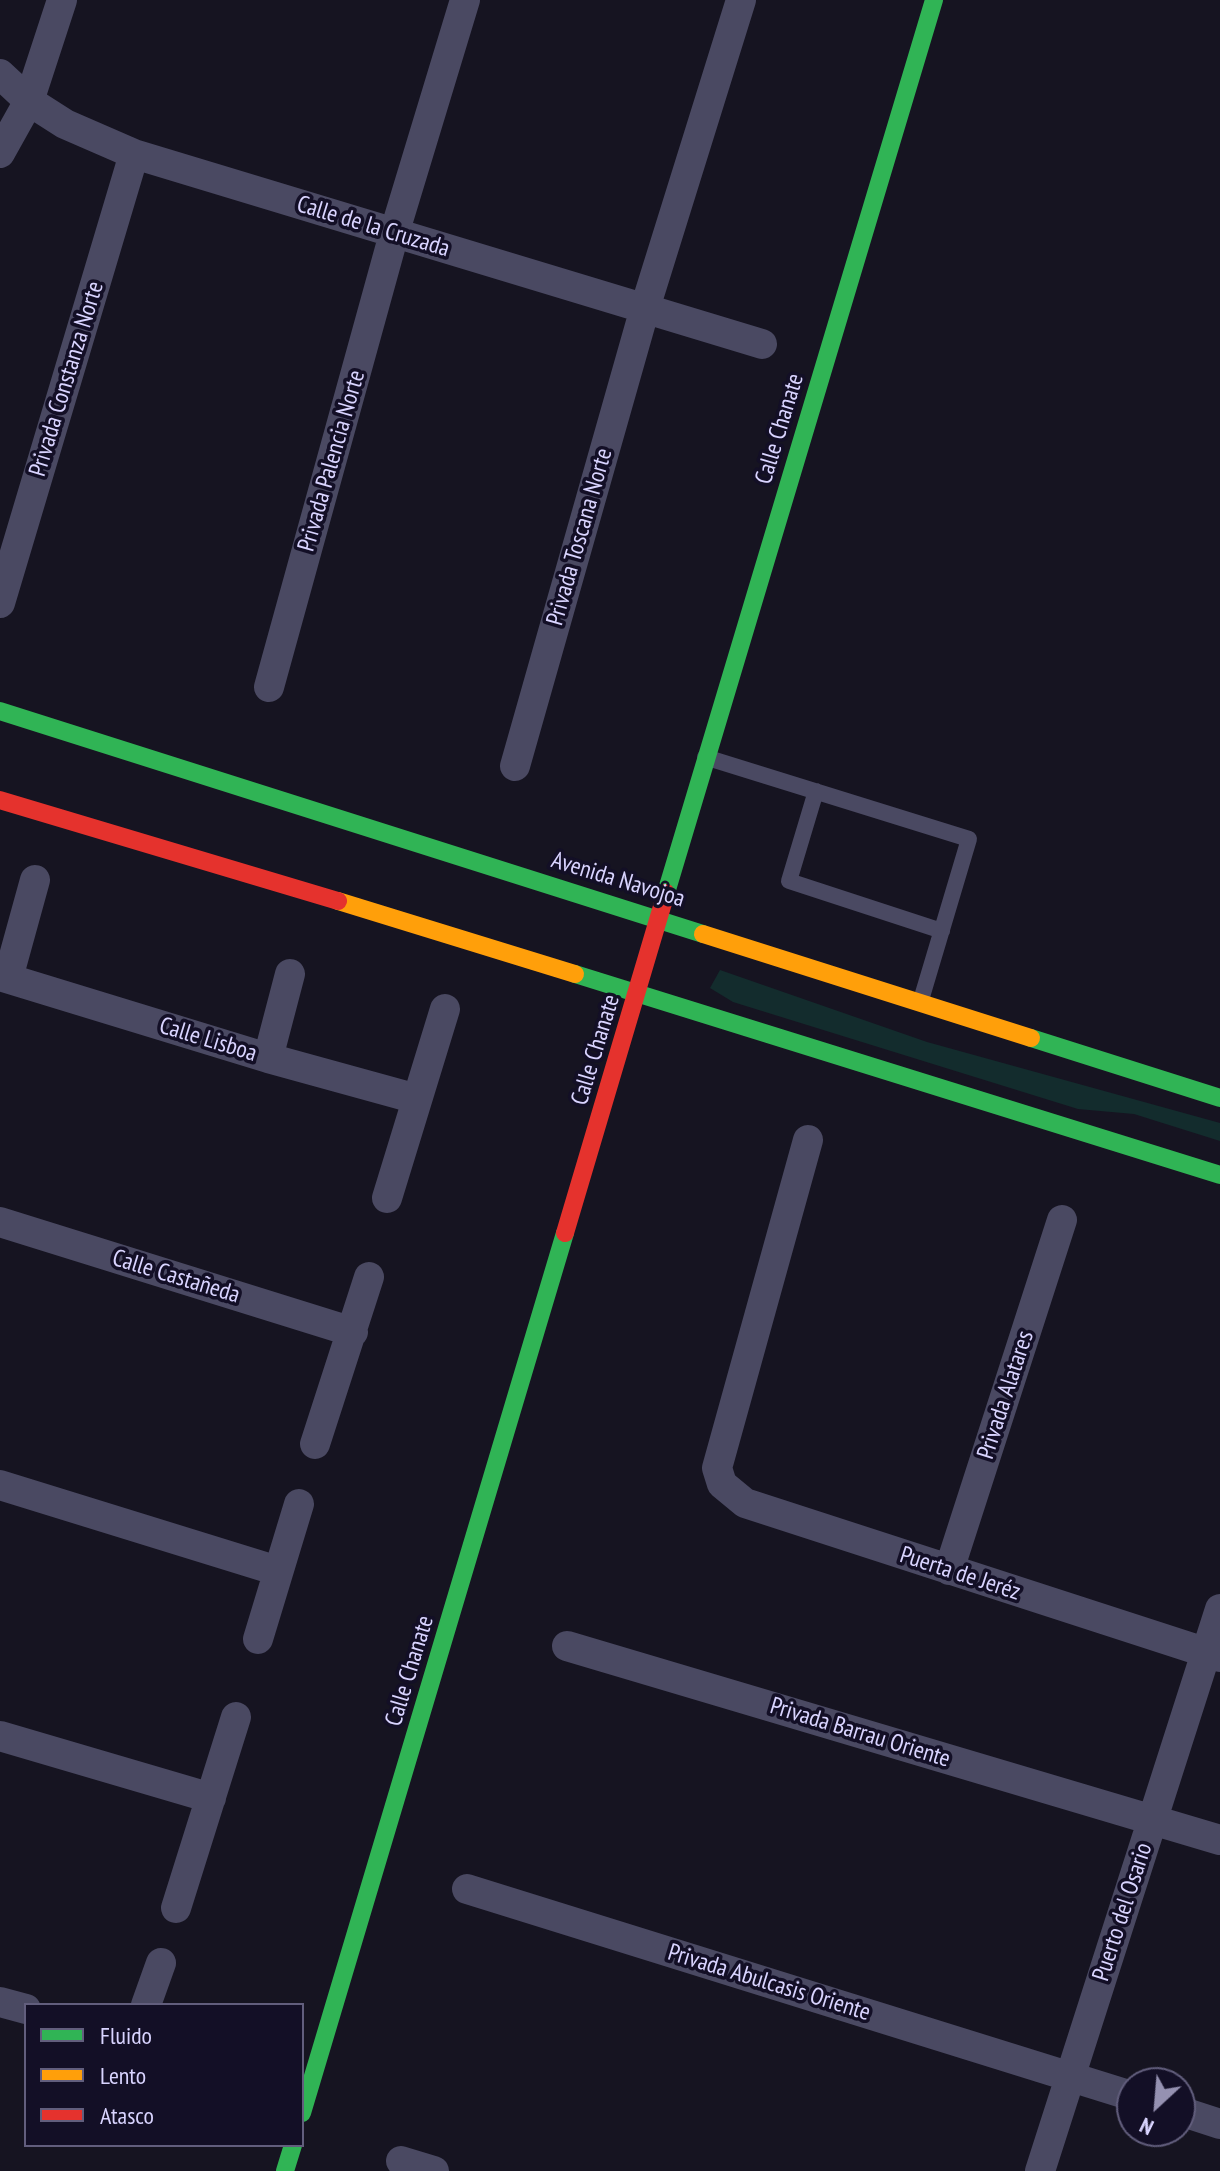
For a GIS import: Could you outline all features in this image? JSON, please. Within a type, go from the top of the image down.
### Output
[{"type":"street","points":[[0,153],[29,101],[62,0]]},
{"type":"street","name":"Privada Palencia Norte","points":[[269,687],[394,234],[465,0]]},
{"type":"street","name":"Privada Toscana Norte","points":[[515,766],[645,308],[741,0]]},
{"type":"street","name":"Calle Chanate","points":[[304,2106],[637,994],[704,757],[934,0]]},
{"type":"street","name":"Calle de la Cruzada","points":[[0,74],[29,101],[65,124],[134,154],[762,344]]},
{"type":"street","name":"Privada Constanza Norte","points":[[0,603],[134,154]]},
{"type":"street","name":"Avenida Navojoa","points":[[0,711],[1220,1098]]},
{"type":"street","points":[[0,800],[1220,1175]]},
{"type":"street","points":[[4,977],[35,880]]},
{"type":"street","points":[[268,1058],[290,974]]},
{"type":"street","name":"Calle Lisboa","points":[[4,977],[268,1058],[417,1099]]},
{"type":"street","points":[[387,1198],[445,1009]]},
{"type":"street","name":"Puerta de Jeréz","points":[[808,1140],[717,1468],[722,1484],[745,1503],[1213,1655]]},
{"type":"street","name":"Privada Alatares","points":[[949,1570],[1062,1220]]},
{"type":"street","name":"Calle Castañeda","points":[[0,1222],[353,1332]]},
{"type":"street","points":[[315,1444],[369,1277]]},
{"type":"street","points":[[0,1485],[278,1571]]},
{"type":"street","points":[[258,1639],[299,1504]]},
{"type":"street","name":"Puerto del Osario","points":[[1040,2171],[1152,1820],[1213,1655],[1220,1609]]},
{"type":"street","name":"Privada Barrau Oriente","points":[[567,1646],[1220,1840]]},
{"type":"street","points":[[176,1908],[236,1717]]},
{"type":"street","points":[[0,1736],[211,1798]]},
{"type":"street","name":"Privada Abulcasis Oriente","points":[[467,1889],[1116,2091]]},
{"type":"street","points":[[147,2003],[161,1963]]},
{"type":"street","points":[[0,2002],[24,2008]]},
{"type":"street","points":[[1196,2116],[1220,2124]]},
{"type":"street","points":[[285,2171],[292,2147]]},
{"type":"street","points":[[401,2161],[434,2171]]},
{"type":"lane","points":[[704,757],[969,839],[921,1002]]},
{"type":"lane","points":[[816,791],[789,881],[942,931]]},
{"type":"green space","points":[[720,970],[927,1042],[1220,1123],[1220,1141],[1134,1114],[1078,1109],[733,1002],[710,988]]},
{"type":"traffic: fast","points":[[666,893],[934,0]]},
{"type":"traffic: fast","points":[[0,711],[703,934]]},
{"type":"traffic: fast","points":[[575,974],[1220,1175]]},
{"type":"traffic: fast","points":[[1031,1038],[1220,1098]]},
{"type":"traffic: fast","points":[[304,2106],[565,1233]]},
{"type":"traffic: fast","points":[[285,2171],[292,2147]]},
{"type":"traffic: slow","points":[[338,901],[575,974]]},
{"type":"traffic: slow","points":[[703,934],[1031,1038]]},
{"type":"traffic: jam","points":[[0,800],[338,901]]},
{"type":"traffic: jam","points":[[565,1233],[666,893]]}]
